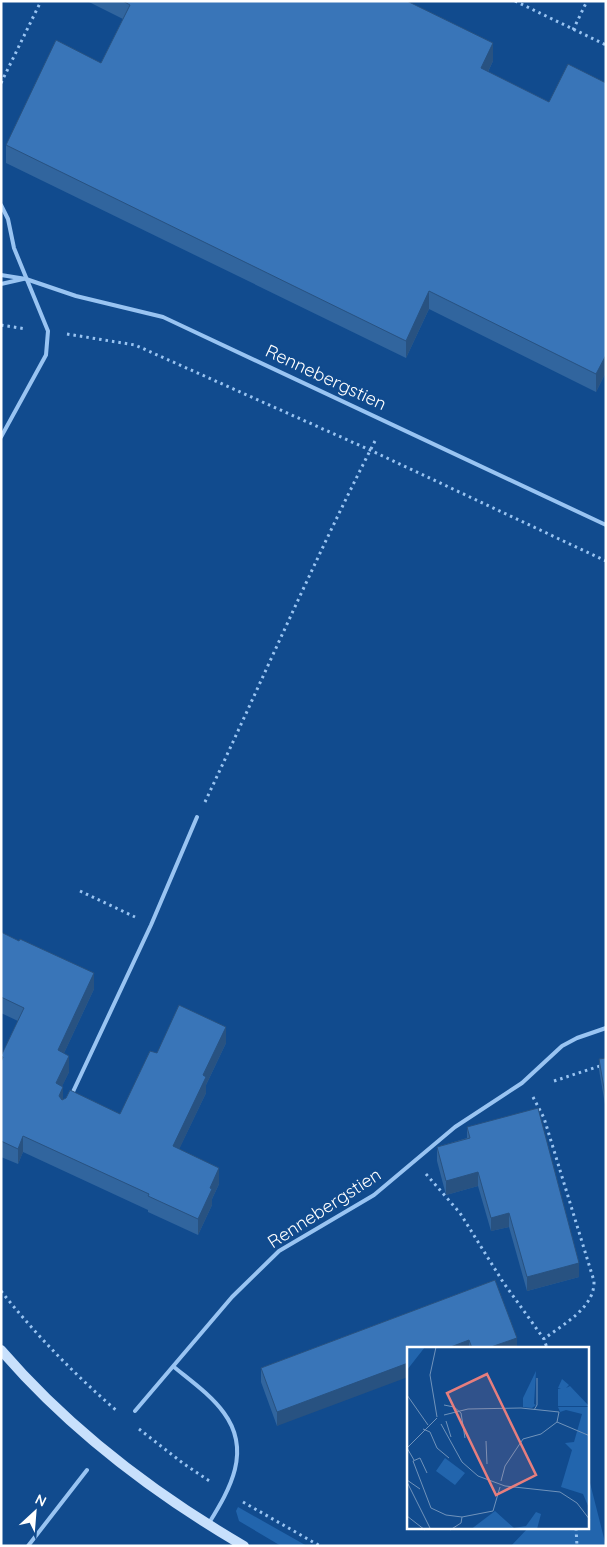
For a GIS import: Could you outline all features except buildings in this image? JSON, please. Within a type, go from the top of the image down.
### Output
[{"type":"main road","points":[[1,1350],[45,1396],[111,1456],[154,1489],[244,1546]]},
{"type":"lane","points":[[1,206],[8,219],[14,248],[48,330],[46,355],[1,437]]},
{"type":"lane","name":"Rennebergstien","points":[[1,275],[26,278],[76,296],[163,317],[606,525]]},
{"type":"lane","points":[[1,284],[26,278]]},
{"type":"lane","points":[[67,1103],[151,925],[197,817]]},
{"type":"lane","name":"Rennebergstien","points":[[136,1411],[232,1297],[278,1251],[374,1195],[455,1126],[522,1083],[562,1046],[606,1028]]},
{"type":"lane","points":[[174,1367],[220,1408],[232,1427],[236,1442],[237,1458],[234,1474],[227,1492],[208,1524]]},
{"type":"lane","points":[[28,1546],[87,1470]]},
{"type":"path","points":[[1,83],[41,1]]},
{"type":"path","points":[[515,1],[606,45]]},
{"type":"path","points":[[573,30],[587,1]]},
{"type":"path","points":[[1,325],[48,330],[135,345],[370,450],[606,561]]},
{"type":"path","points":[[197,817],[276,651],[340,509],[385,420]]},
{"type":"path","points":[[80,891],[151,925]]},
{"type":"path","points":[[522,1083],[548,1083],[606,1064]]},
{"type":"path","points":[[522,1083],[537,1102],[544,1118],[594,1281],[594,1290],[589,1301],[544,1339]]},
{"type":"path","points":[[414,1161],[460,1213],[503,1282],[544,1339],[547,1347]]},
{"type":"path","points":[[1,1291],[59,1358],[120,1413]]},
{"type":"path","points":[[134,1424],[184,1464],[215,1485]]},
{"type":"path","points":[[241,1500],[320,1546]]},
{"type":"path","points":[[576,1530],[577,1546]]},
{"type":"shaded area","points":[[590,1483],[606,1546],[511,1546],[526,1530],[590,1530]]},
{"type":"shaded area","points":[[238,1507],[307,1546],[281,1546],[239,1521],[236,1511]]}]
